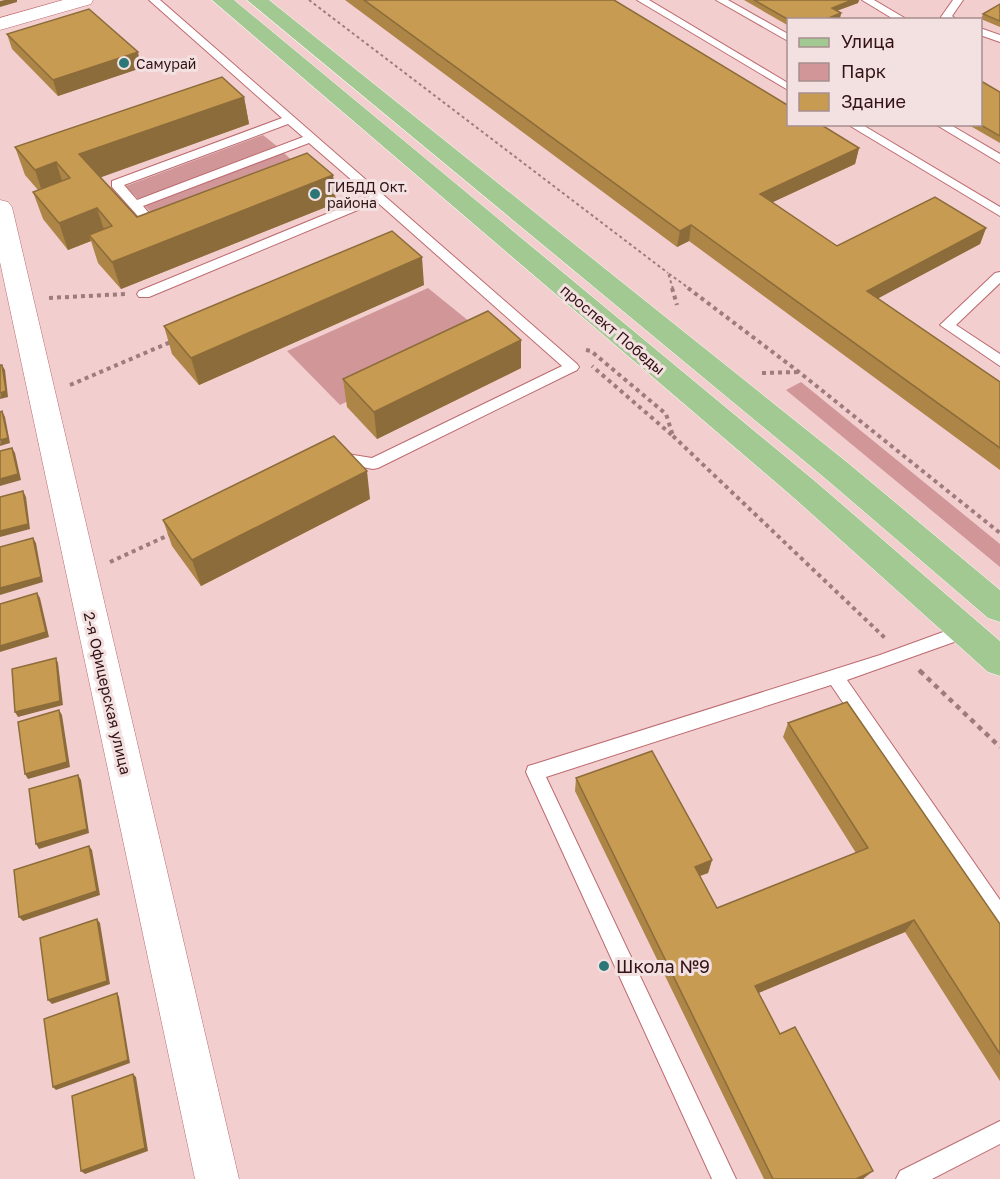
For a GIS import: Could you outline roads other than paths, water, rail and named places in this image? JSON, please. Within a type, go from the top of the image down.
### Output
[{"type":"main road","name":"проспект Победы","points":[[222,0],[797,483],[1000,662]]},
{"type":"main road","name":"проспект Победы","points":[[257,0],[837,471],[1000,609]]},
{"type":"street","points":[[0,24],[84,0]]},
{"type":"street","name":"2-я Офицерская улица","points":[[0,207],[217,1179]]},
{"type":"lane","points":[[154,0],[244,86],[290,119],[311,138],[331,162],[379,197],[416,237],[572,367],[373,464],[329,456],[319,461]]},
{"type":"lane","points":[[642,0],[787,86]]},
{"type":"lane","points":[[721,0],[787,37]]},
{"type":"lane","points":[[867,0],[899,18]]},
{"type":"lane","points":[[948,18],[946,17],[958,0]]},
{"type":"lane","points":[[982,31],[1000,39]]},
{"type":"lane","points":[[168,226],[157,230],[116,184],[290,119]]},
{"type":"lane","points":[[855,126],[1000,212]]},
{"type":"lane","points":[[943,126],[1000,159]]},
{"type":"lane","points":[[135,206],[311,138]]},
{"type":"lane","points":[[144,294],[379,197]]},
{"type":"lane","points":[[1000,276],[947,325],[1000,361]]},
{"type":"lane","points":[[724,1179],[534,772],[835,676],[965,631]]},
{"type":"lane","points":[[835,676],[1000,917]]},
{"type":"lane","points":[[908,1179],[1000,1132]]},
{"type":"place","name":"Самурай","points":[[124,63]]},
{"type":"place","name":"ГИБДД Окт. района","points":[[315,194]]},
{"type":"place","name":"Школа №9","points":[[604,966]]}]
